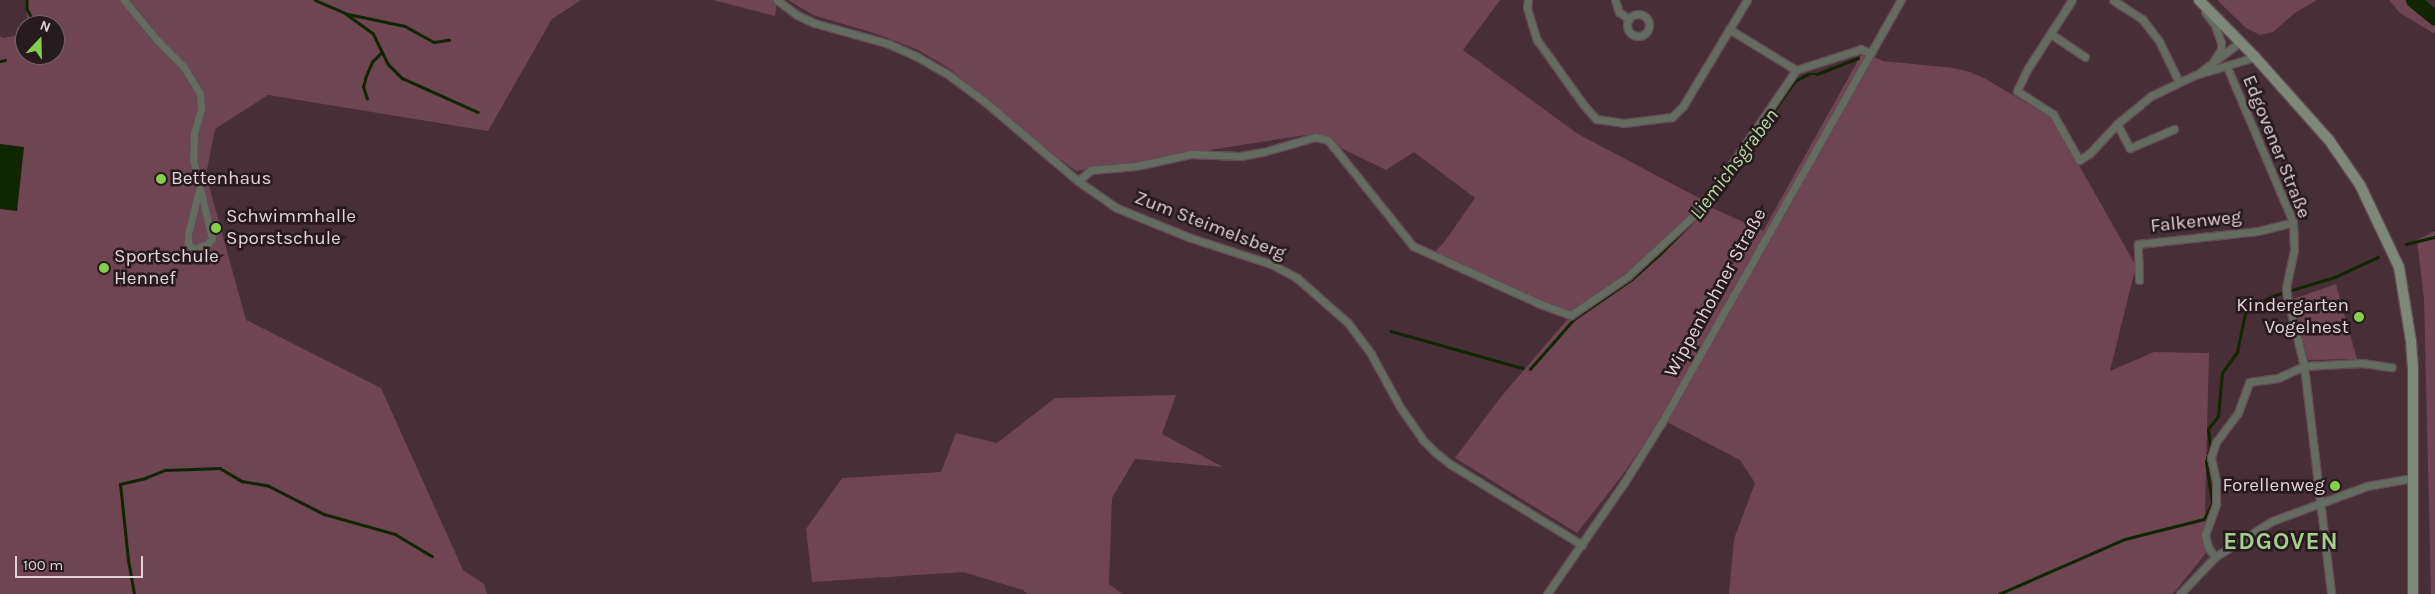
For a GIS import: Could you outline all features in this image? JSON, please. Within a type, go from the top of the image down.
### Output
[{"type":"main road","points":[[2198,0],[2256,57],[2329,140],[2360,185],[2399,267],[2412,358],[2413,594]]},
{"type":"street","points":[[124,0],[157,40],[183,66],[200,93],[201,109],[194,134],[193,159],[212,239],[207,244],[193,249],[188,243],[188,234],[199,190]]},
{"type":"street","name":"Zum Steimelsberg","points":[[777,0],[797,15],[814,23],[889,44],[916,56],[946,73],[984,101],[1078,181],[1117,208],[1188,237],[1271,264],[1297,278],[1348,323],[1371,354],[1405,415],[1422,439],[1435,452],[1450,464],[1582,545]]},
{"type":"street","points":[[1528,0],[1526,8],[1537,40],[1584,104],[1596,119],[1624,123],[1672,117],[1683,106],[1747,0]]},
{"type":"street","points":[[1615,0],[1619,12],[1629,19]]},
{"type":"street","name":"Wippenhohner Straße","points":[[1546,594],[1582,545],[1662,422],[1901,0]]},
{"type":"street","points":[[2072,0],[2028,68],[2018,91],[2054,114],[2079,160],[2089,154],[2118,124],[2151,96],[2195,76],[2256,57]]},
{"type":"street","points":[[2113,0],[2142,19],[2159,41],[2179,82]]},
{"type":"street","points":[[2198,0],[2215,25],[2221,42],[2221,48],[2214,60]]},
{"type":"street","points":[[1729,29],[1796,70]]},
{"type":"street","points":[[2051,34],[2084,57]]},
{"type":"street","points":[[2195,76],[2241,41]]},
{"type":"street","points":[[1078,181],[1091,170],[1136,166],[1191,154],[1240,156],[1263,152],[1315,136],[1328,140],[1413,246],[1540,304],[1571,315],[1628,276],[1696,212],[1716,187],[1796,70],[1861,49],[1870,53]]},
{"type":"street","name":"Edgovener Straße","points":[[2227,67],[2293,222],[2294,250],[2286,287],[2304,366],[2331,594]]},
{"type":"street","points":[[2118,124],[2130,148],[2174,129]]},
{"type":"street","name":"Falkenweg","points":[[2139,280],[2138,244],[2258,231],[2293,222]]},
{"type":"street","points":[[2215,556],[2208,547],[2205,535],[2216,504],[2216,481],[2211,458],[2216,442],[2238,413],[2248,382],[2278,378],[2304,366],[2362,363],[2392,368]]},
{"type":"street","points":[[2180,594],[2215,556],[2272,521],[2367,486],[2412,478]]},
{"type":"shaded area","points":[[25,0],[581,0],[552,19],[488,131],[268,95],[215,129],[206,175],[246,320],[381,388],[463,570],[484,584],[487,594],[0,594],[0,36],[3,38],[15,36],[15,65],[65,65],[65,15],[27,15]]},
{"type":"shaded area","points":[[713,0],[776,0],[777,3],[775,16]]},
{"type":"shaded area","points":[[788,0],[1500,0],[1463,50],[1578,134],[1703,200],[1706,205],[1763,231],[1861,55],[1872,56],[1883,61],[1953,68],[1970,72],[1986,79],[2053,119],[2136,266],[2110,371],[2154,352],[2209,353],[2205,510],[2209,549],[2173,594],[1729,594],[1734,539],[1755,483],[1740,460],[1661,419],[1621,477],[1577,533],[1455,458],[1500,398],[1570,316],[1433,254],[1445,241],[1475,198],[1414,152],[1386,170],[1312,134],[1076,171],[1029,136],[950,69],[918,50],[880,35],[813,15]]},
{"type":"shaded area","points":[[2217,0],[2317,0],[2295,13],[2273,32],[2260,35],[2246,28]]},
{"type":"shaded area","points":[[2389,0],[2422,0],[2435,12],[2435,34],[2400,13]]},
{"type":"shaded area","points":[[0,144],[24,147],[17,211],[0,209]]},
{"type":"shaded area","points":[[2435,231],[2435,594],[2431,594],[2424,299],[2417,240]]},
{"type":"shaded area","points":[[2336,284],[2357,359],[2308,360],[2293,299]]},
{"type":"shaded area","points":[[1176,395],[1162,434],[1223,467],[1135,459],[1112,498],[1109,584],[1123,594],[1027,594],[1023,590],[963,572],[812,582],[806,529],[842,478],[941,472],[956,433],[997,443],[1055,398]]},
{"type":"waterway","points":[[27,0],[27,9],[30,15]]},
{"type":"waterway","points":[[315,0],[345,13],[373,33],[388,64],[402,78],[478,112]]},
{"type":"waterway","points":[[2413,0],[2435,18]]},
{"type":"waterway","points":[[348,14],[405,26],[434,42],[449,40]]},
{"type":"waterway","points":[[367,99],[363,87],[366,76],[372,62],[382,52]]},
{"type":"waterway","name":"Liemichsgraben","points":[[1751,142],[1795,81],[1808,74],[1817,74],[1858,58]]},
{"type":"waterway","points":[[0,61],[5,60]]},
{"type":"waterway","name":"Liemichsgraben","points":[[1530,369],[1574,319],[1632,279],[1659,255],[1703,211],[1731,171]]},
{"type":"waterway","points":[[2406,244],[2435,237]]},
{"type":"waterway","points":[[1999,594],[2125,539],[2204,519],[2212,503],[2206,462],[2210,448],[2208,429],[2218,416],[2222,373],[2237,352],[2246,309],[2275,295],[2335,277],[2378,257]]},
{"type":"waterway","name":"Liemichsgraben","points":[[1391,331],[1523,368]]},
{"type":"waterway","points":[[134,594],[128,560],[120,484],[145,478],[165,470],[220,468],[242,481],[269,486],[324,514],[395,534],[432,556]]},
{"type":"place","name":"Bettenhaus","points":[[161,179]]},
{"type":"place","name":"Schwimmhalle Sporstschule","points":[[216,228]]},
{"type":"place","name":"Sportschule Hennef","points":[[104,268]]},
{"type":"place","name":"Kindergarten Vogelnest","points":[[2359,317]]},
{"type":"place","name":"Forellenweg","points":[[2335,486]]},
{"type":"district","name":"EDGOVEN","points":[[2281,542]]}]
